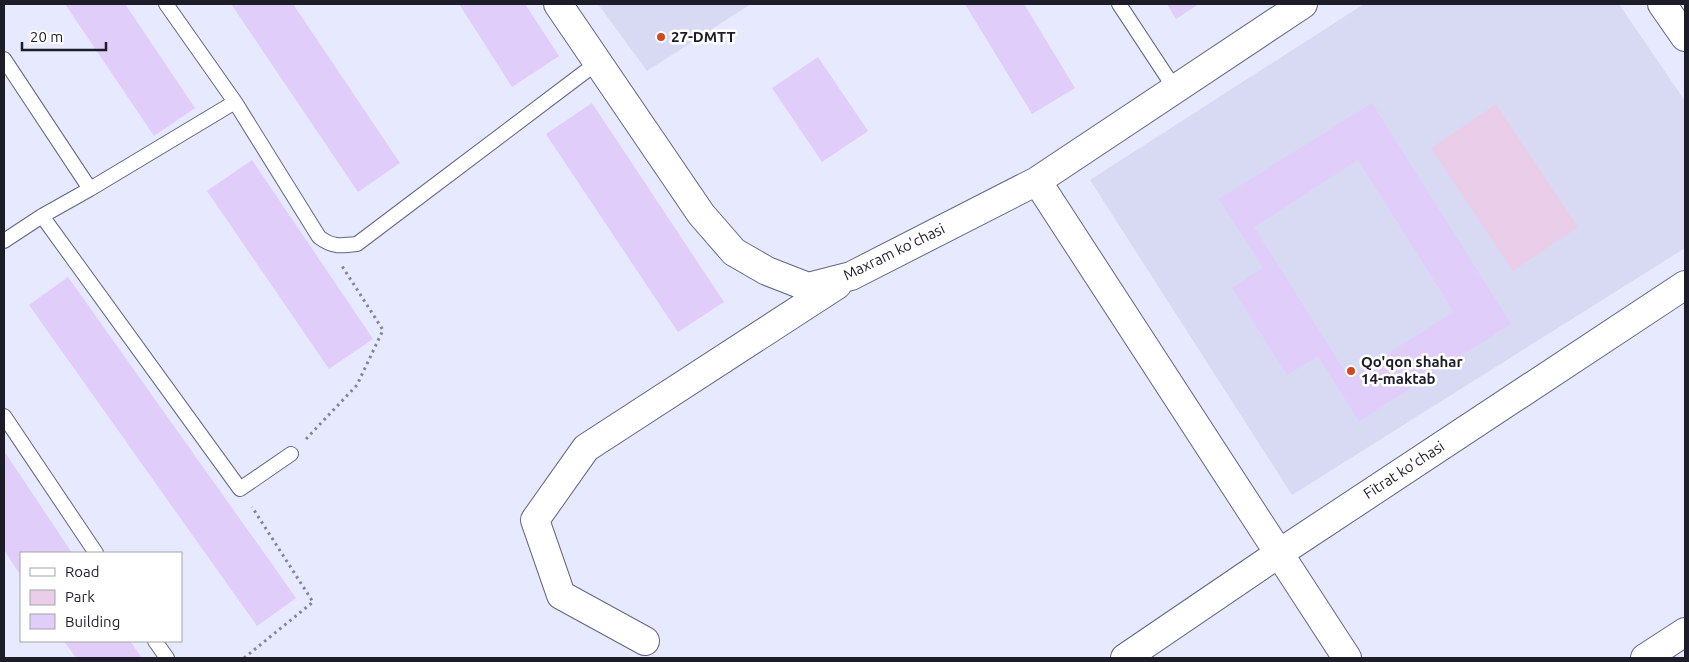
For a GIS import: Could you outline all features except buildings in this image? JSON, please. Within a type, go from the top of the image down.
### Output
[{"type":"street","name":"Maxram ko'chasi","points":[[558,4],[701,214],[734,252],[767,271],[808,287],[851,276],[1037,181],[1304,4]]},
{"type":"street","points":[[1662,4],[1685,38]]},
{"type":"street","points":[[1037,181],[1347,658]]},
{"type":"street","points":[[645,641],[561,595],[535,520],[586,448],[851,276]]},
{"type":"street","name":"Fitrat ko'chasi","points":[[1125,658],[1278,554],[1685,285]]},
{"type":"street","points":[[1645,658],[1685,632]]},
{"type":"lane","points":[[166,4],[235,102],[319,237],[329,244],[357,244],[598,62]]},
{"type":"lane","points":[[1119,4],[1175,90]]},
{"type":"lane","points":[[4,59],[90,189]]},
{"type":"lane","points":[[4,241],[42,216],[235,102]]},
{"type":"lane","points":[[42,216],[240,489],[291,454]]},
{"type":"lane","points":[[4,416],[95,552]]},
{"type":"lane","points":[[156,642],[167,658]]},
{"type":"path","points":[[291,454],[357,385],[383,330],[329,244]]},
{"type":"path","points":[[240,489],[313,602],[244,658]]},
{"type":"shaded area","name":"27-DMTT","points":[[598,4],[751,4],[647,71]]},
{"type":"shaded area","name":"Qo'qon shahar 14-maktab","points":[[1364,4],[1619,4],[1685,101],[1685,248],[1292,495],[1090,180]]},
{"type":"green space","points":[[1496,104],[1578,227],[1513,271],[1431,148]]},
{"type":"place","name":"27-DMTT","points":[[661,37]]},
{"type":"place","name":"Qo'qon shahar 14-maktab","points":[[1351,371]]}]
